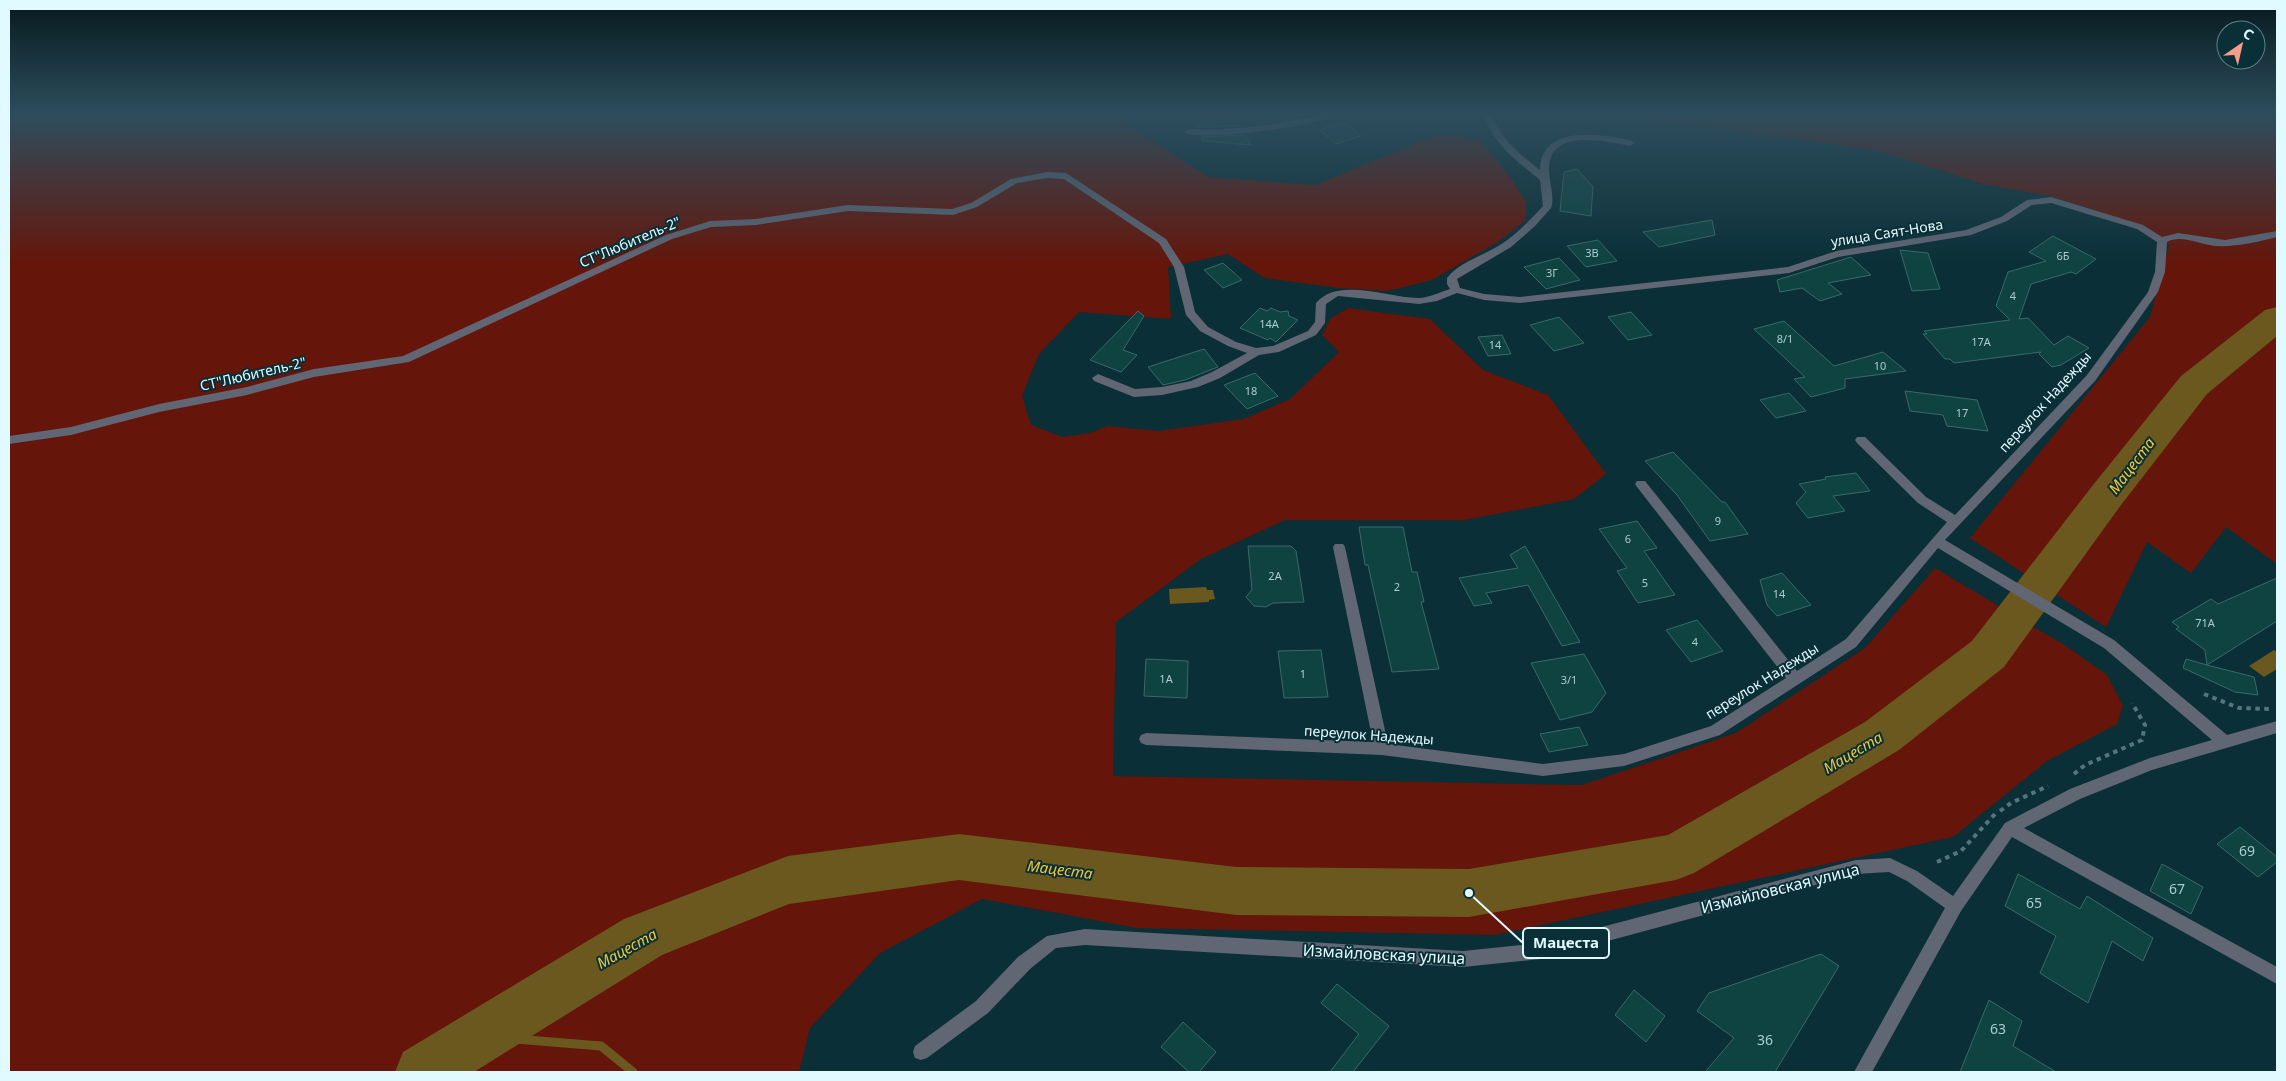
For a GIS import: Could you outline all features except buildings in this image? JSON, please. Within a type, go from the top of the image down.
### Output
[{"type":"street","points":[[1528,165],[1545,179]]},
{"type":"street","points":[[1098,378],[1134,393],[1162,391],[1201,381],[1256,352],[1275,349],[1312,333],[1320,323],[1321,302],[1336,293],[1372,295],[1418,301],[1433,299],[1456,290],[1452,284],[1452,278],[1458,272],[1507,245],[1532,224],[1548,206],[1545,165]]},
{"type":"street","name":"СТ\"Любитель-2\"","points":[[9,440],[71,431],[159,408],[247,391],[314,373],[405,359],[669,237],[710,224],[756,222],[848,208],[953,212],[974,205],[1014,181],[1046,175],[1066,176],[1163,241],[1179,267],[1190,313],[1204,330],[1232,344],[1256,352]]},
{"type":"street","name":"улица Саят-Нова","points":[[1456,290],[1484,297],[1520,300],[1789,270],[1836,254],[1968,233],[2004,220],[2030,202],[2042,200],[2051,200],[2140,228],[2162,241]]},
{"type":"street","points":[[2162,241],[2169,236],[2176,236],[2209,242],[2245,242],[2277,234]]},
{"type":"street","name":"переулок Надежды","points":[[1146,739],[1382,749],[1543,770],[1624,760],[1715,732],[1852,642],[1937,541],[2091,378],[2153,292],[2160,272],[2162,241]]},
{"type":"street","points":[[1861,440],[1922,500],[1957,522]]},
{"type":"street","points":[[1641,484],[1796,680]]},
{"type":"street","points":[[1937,541],[2109,644],[2224,741]]},
{"type":"street","points":[[1340,548],[1382,749]]},
{"type":"street","points":[[1863,1072],[1955,906],[2010,828],[2084,791],[2150,764],[2277,727]]},
{"type":"street","points":[[2010,828],[2277,976]]},
{"type":"street","name":"Измайловская улица","points":[[921,1052],[982,1007],[1024,963],[1053,941],[1085,937],[1463,959],[1541,951],[1856,867],[1890,865],[1912,876],[1955,906]]},
{"type":"path","points":[[2204,694],[2239,708],[2277,709]]},
{"type":"shaded area","points":[[9,165],[1190,165],[1208,177],[1315,185],[1362,165],[1501,165],[1526,202],[1525,221],[1496,243],[1432,280],[1388,291],[1339,288],[1265,278],[1228,254],[1168,267],[1171,319],[1079,312],[1039,354],[1022,396],[1031,425],[1062,437],[1090,433],[1108,426],[1158,431],[1244,419],[1290,399],[1339,352],[1322,335],[1330,319],[1348,308],[1430,319],[1483,370],[1548,395],[1606,474],[1574,499],[1465,520],[1285,520],[1201,559],[1116,622],[1113,776],[1582,785],[1736,733],[1865,648],[1935,568],[2066,646],[2107,675],[2123,706],[2117,724],[2047,761],[1953,837],[1495,935],[1137,928],[982,899],[880,953],[810,1028],[799,1072],[9,1072]]},
{"type":"shaded area","points":[[1925,165],[2277,165],[2277,564],[2226,527],[2191,573],[2147,542],[2106,627],[1970,538],[2150,317],[2169,245],[2135,223],[2050,196],[1983,184]]},
{"type":"shaded area","points":[[1206,587],[1207,590],[1213,590],[1215,599],[1209,600],[1209,602],[1170,604],[1169,589]]},
{"type":"shaded area","points":[[2274,650],[2277,652],[2277,669],[2264,677],[2249,666]]},
{"type":"waterway","name":"Мацеста","points":[[423,1072],[643,937],[788,880],[959,857],[1236,891],[1469,893],[1676,857],[1882,736],[1988,654],[2107,495],[2194,385],[2277,318]]},
{"type":"waterway","points":[[439,1072],[515,1039],[601,1046],[633,1072]]},
{"type":"place","name":"Мацеста","points":[[1469,893]]}]
